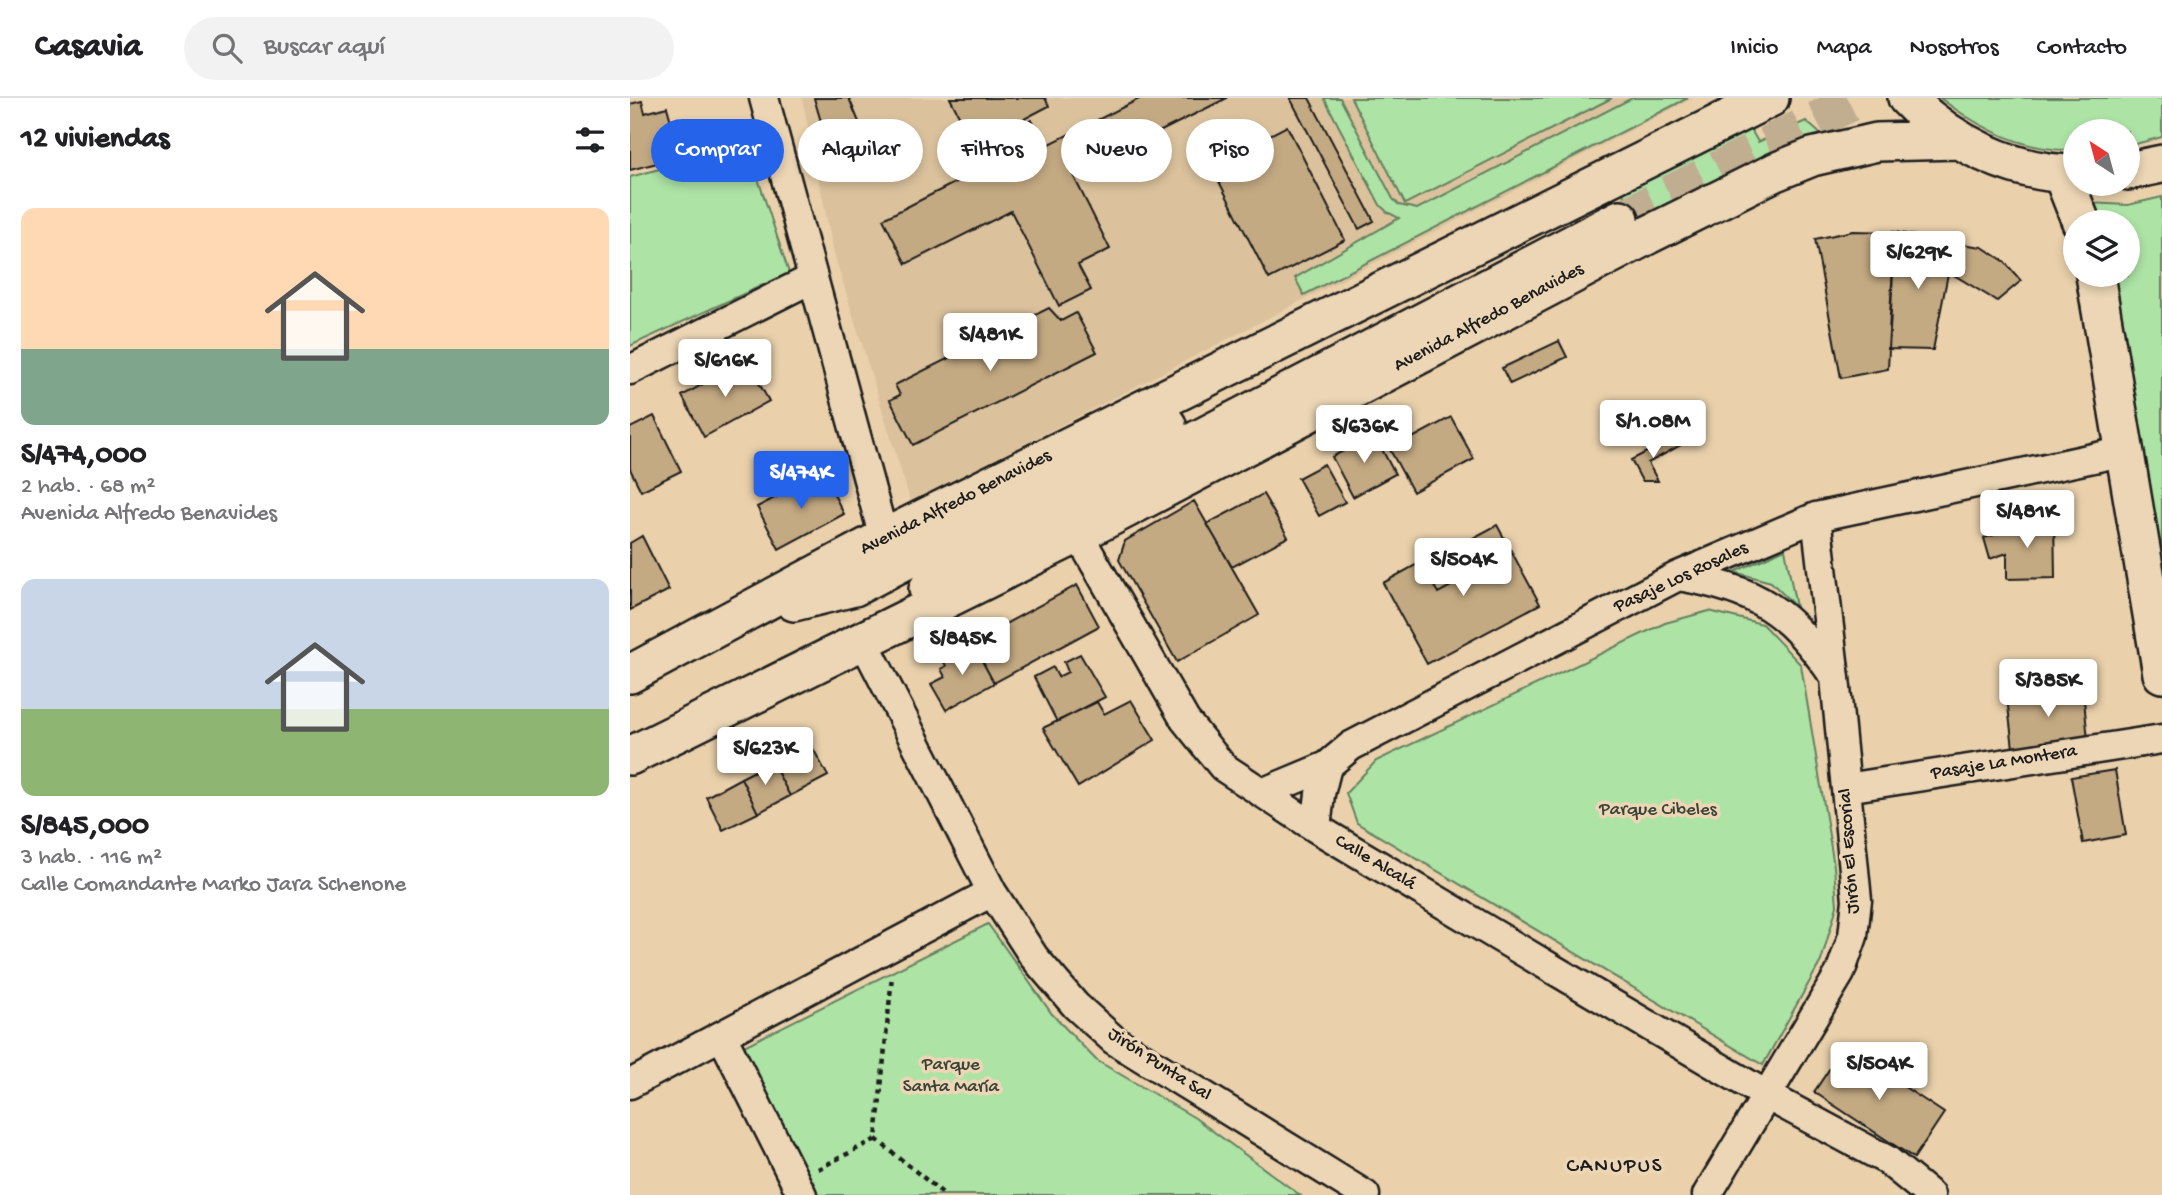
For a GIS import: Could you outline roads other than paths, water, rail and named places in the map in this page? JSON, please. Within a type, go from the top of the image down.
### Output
[{"type":"main road","name":"Avenida Alfredo Benavides","points":[[630,674],[884,538],[1769,98]]},
{"type":"main road","points":[[1907,98],[1923,114],[1959,140],[2008,163],[2063,173]]},
{"type":"main road","name":"Avenida Alfredo Benavides","points":[[630,756],[1078,534],[1647,235],[1776,172],[1812,158],[1877,142],[1959,140]]},
{"type":"main road","points":[[2140,169],[2162,164]]},
{"type":"main road","name":"Avenida Alfredo Benavides","points":[[746,614],[855,587],[1611,209],[948,570],[875,634]]},
{"type":"main road","points":[[2097,287],[2162,674]]},
{"type":"street","points":[[764,98],[811,279],[884,538]]},
{"type":"street","points":[[630,370],[811,279]]},
{"type":"street","name":"Pasaje Los Rosales","points":[[1262,793],[1327,766],[1351,746],[1678,576],[1815,517],[2126,451]]},
{"type":"street","name":"Jirón El Escorial","points":[[1707,1195],[1840,973],[1853,936],[1857,900],[1835,678],[1815,517]]},
{"type":"street","name":"Calle Alcalá","points":[[1078,534],[1185,720],[1223,767],[1316,828],[1768,1096],[1887,1160],[1930,1195]]},
{"type":"street","points":[[1678,576],[1718,584],[1766,604],[1797,628],[1835,678]]},
{"type":"street","name":"Jirón Punta Sal","points":[[875,634],[992,892],[1034,957],[1076,1006],[1114,1040],[1363,1195]]},
{"type":"street","name":"Pasaje La Montera","points":[[1846,788],[2162,739]]},
{"type":"street","points":[[1316,828],[1327,766]]},
{"type":"street","points":[[630,1084],[992,892]]},
{"type":"street","points":[[722,1036],[799,1188]]},
{"type":"tunnel","points":[[1620,219],[1860,98]]},
{"type":"district","name":"CANUPUS","points":[[1615,1167]]},
{"type":"park label","name":"Parque Cibeles","points":[[1658,810]]},
{"type":"park label","name":"Parque Santa María","points":[[951,1076]]}]
